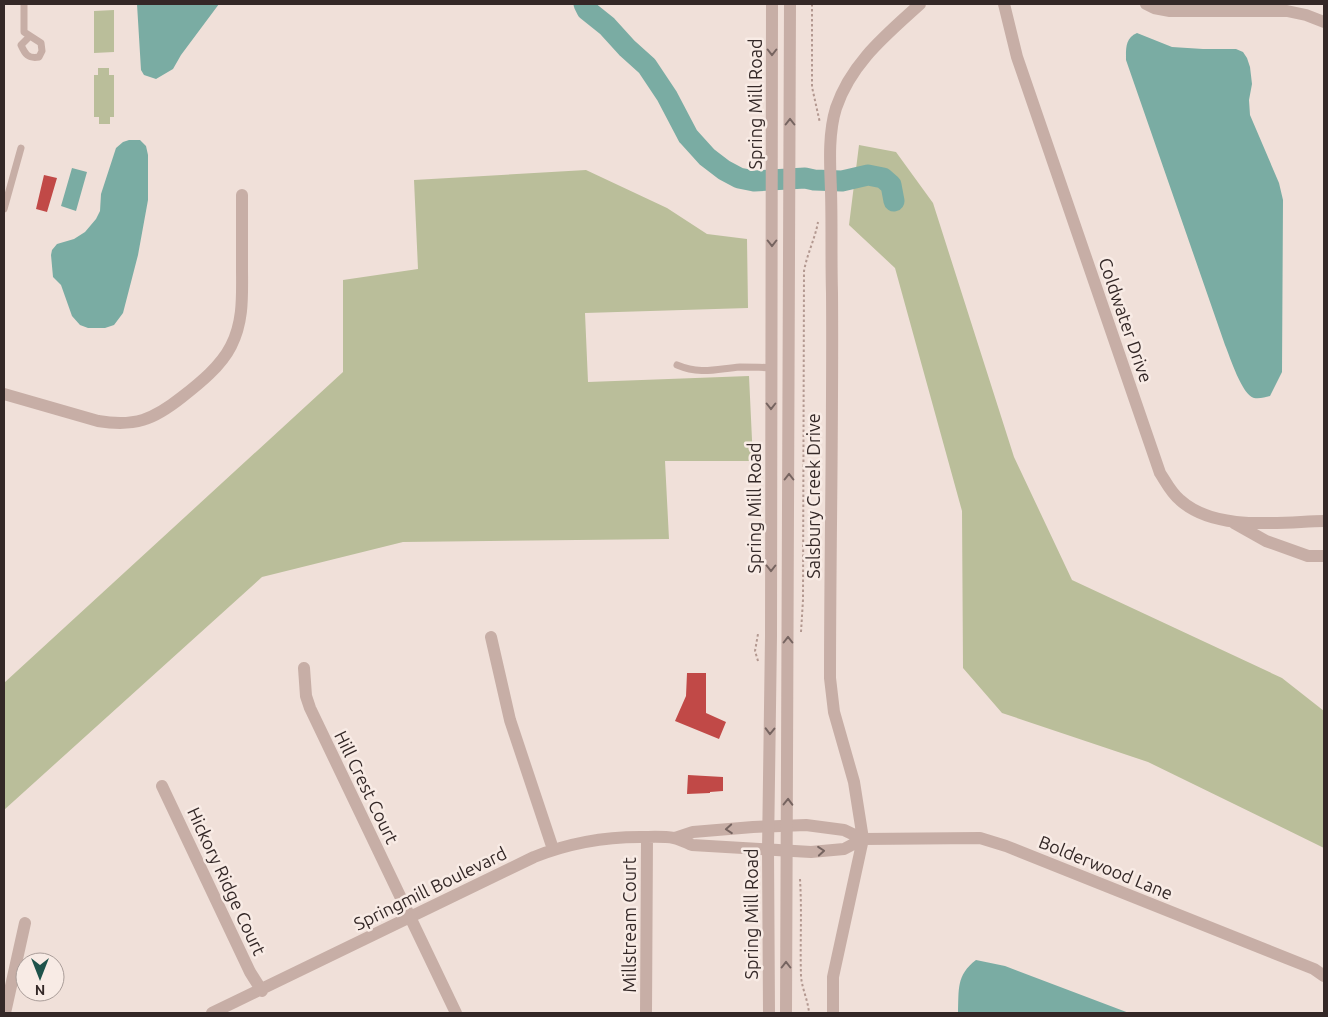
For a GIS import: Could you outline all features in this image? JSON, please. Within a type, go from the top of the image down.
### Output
[{"type":"street","name":"Spring Mill Road","points":[[772,4],[772,368],[777,851],[786,1013]]},
{"type":"street","name":"Spring Mill Road","points":[[769,1013],[778,826],[790,193],[790,4]]},
{"type":"street","name":"Salsbury Creek Drive","points":[[833,1013],[833,976],[863,839],[854,782],[834,712],[830,678],[832,321],[830,173],[832,129],[835,110],[850,77],[870,51],[920,4]]},
{"type":"street","name":"Coldwater Drive","points":[[1004,4],[1017,58],[1160,473],[1179,500],[1192,510],[1207,517],[1233,522],[1324,521]]},
{"type":"street","points":[[1146,4],[1154,8],[1170,11],[1287,11],[1306,14],[1324,22]]},
{"type":"street","points":[[4,394],[114,424],[140,421],[153,417],[164,411],[192,389],[222,359],[231,346],[240,321],[242,195]]},
{"type":"street","points":[[1233,522],[1272,543],[1308,556],[1324,556]]},
{"type":"street","points":[[491,637],[510,720],[553,849]]},
{"type":"street","name":"Hill Crest Court","points":[[304,668],[306,696],[310,708],[456,1013]]},
{"type":"street","name":"Hickory Ridge Court","points":[[162,786],[250,972],[262,990]]},
{"type":"street","name":"Bolderwood Lane","points":[[778,826],[806,825],[844,830],[863,839],[980,838],[1006,846],[1314,969],[1324,976]]},
{"type":"street","name":"Springmill Boulevard","points":[[675,838],[693,832],[778,826]]},
{"type":"street","name":"Springmill Boulevard","points":[[212,1013],[553,849],[598,839],[647,837],[675,838],[692,845],[777,851]]},
{"type":"street","name":"Millstream Court","points":[[646,1013],[647,837]]},
{"type":"street","name":"Bolderwood Lane","points":[[777,851],[811,852],[844,849],[863,839]]},
{"type":"street","points":[[5,1013],[25,923]]},
{"type":"lane","points":[[24,4],[24,32],[30,36]]},
{"type":"lane","points":[[4,209],[22,148]]},
{"type":"lane","points":[[678,365],[689,370],[708,372],[743,367],[772,368]]},
{"type":"path","points":[[812,4],[812,87],[820,123]]},
{"type":"path","points":[[801,633],[803,600],[804,271],[819,221]]},
{"type":"path","points":[[799,872],[802,909],[801,976],[803,990],[809,1004],[809,1013]]},
{"type":"green space","points":[[114,10],[114,52],[94,53],[94,11]]},
{"type":"green space","points":[[98,68],[109,68],[109,75],[114,75],[114,117],[110,117],[110,124],[99,124],[99,117],[94,117],[94,75],[98,75]]},
{"type":"green space","points":[[859,145],[896,152],[933,203],[1014,457],[1072,580],[1282,678],[1324,711],[1324,848],[1148,762],[1002,713],[963,668],[962,511],[895,268],[849,225]]},
{"type":"green space","points":[[586,170],[667,208],[707,234],[747,239],[748,308],[585,313],[588,382],[749,376],[753,461],[665,461],[669,539],[403,542],[262,577],[4,810],[4,683],[343,372],[343,280],[418,269],[414,180]]},
{"type":"water","points":[[137,4],[219,4],[181,55],[173,69],[156,79],[144,75],[141,70]]},
{"type":"water","points":[[1137,33],[1172,47],[1236,49],[1243,52],[1247,58],[1252,84],[1249,100],[1250,115],[1279,183],[1283,200],[1282,372],[1270,396],[1254,398],[1245,390],[1225,345],[1126,60],[1128,41]]},
{"type":"water","points":[[129,140],[140,140],[146,146],[148,155],[148,200],[138,255],[123,313],[114,325],[105,328],[88,328],[80,325],[72,316],[61,285],[53,277],[52,250],[57,244],[74,239],[85,232],[96,219],[100,211],[101,194],[116,148]]},
{"type":"water","points":[[72,168],[87,172],[76,211],[61,206]]},
{"type":"water","points":[[976,960],[1005,966],[1129,1013],[958,1013],[959,990],[962,977]]},
{"type":"building","points":[[44,175],[57,178],[47,212],[36,209]]},
{"type":"building","points":[[687,673],[706,673],[706,713],[726,722],[719,739],[675,721],[686,696]]},
{"type":"building","points":[[688,775],[723,777],[723,791],[687,794]]},
{"type":"waterway","points":[[584,4],[587,10],[607,26],[647,66],[667,96],[688,136],[707,157],[724,170],[739,178],[754,181],[805,178],[842,181],[868,175],[883,178],[891,185],[894,201]]}]
